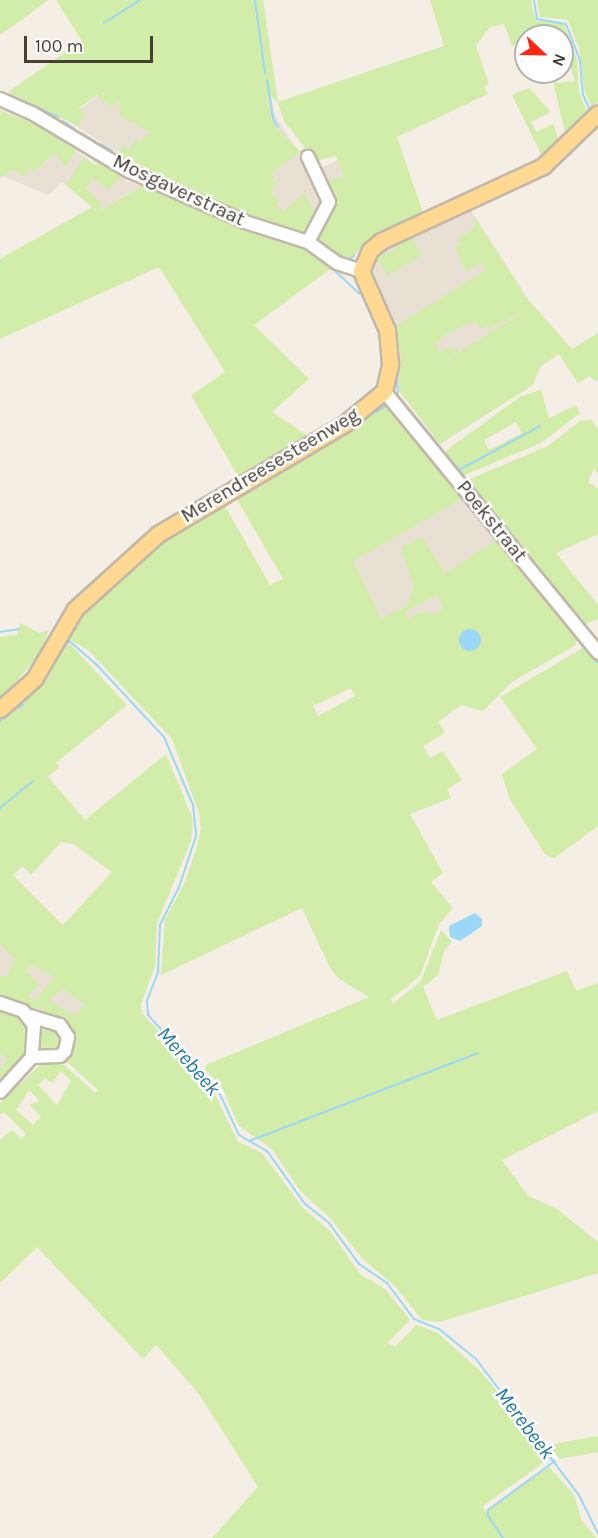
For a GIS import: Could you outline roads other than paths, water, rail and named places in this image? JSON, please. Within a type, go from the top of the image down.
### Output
[{"type":"main road","points":[[384,391],[390,364],[387,330],[361,271],[370,250],[381,241],[543,166],[596,115]]},
{"type":"main road","name":"Merendreesesteenweg","points":[[0,709],[34,679],[75,609],[158,534],[344,424],[384,391]]},
{"type":"street","name":"Mosgaverstraat","points":[[0,99],[32,112],[139,176],[245,222],[308,242],[337,263],[361,271]]},
{"type":"street","points":[[308,157],[329,202],[308,242]]},
{"type":"street","name":"Poekstraat","points":[[384,391],[598,652]]},
{"type":"street","points":[[0,1003],[30,1016],[60,1025],[68,1037],[65,1051],[60,1056],[32,1057]]},
{"type":"street","points":[[0,1092],[32,1057],[34,1025],[30,1016]]},
{"type":"water","points":[[470,629],[478,632],[481,640],[478,648],[470,651],[462,648],[459,640],[462,632]]},
{"type":"water","points":[[475,913],[482,919],[482,926],[460,941],[450,937],[449,926]]},
{"type":"waterway","points":[[104,23],[140,0]]},
{"type":"waterway","points":[[255,0],[265,73]]},
{"type":"waterway","points":[[534,0],[537,19],[566,24],[580,61],[583,95],[591,112]]},
{"type":"waterway","points":[[267,80],[273,119],[278,127]]},
{"type":"waterway","points":[[12,96],[58,117]]},
{"type":"waterway","points":[[63,121],[75,129]]},
{"type":"waterway","points":[[81,133],[95,141]]},
{"type":"waterway","points":[[72,143],[78,148]]},
{"type":"waterway","points":[[101,144],[112,151]]},
{"type":"waterway","points":[[560,160],[576,145]]},
{"type":"waterway","points":[[87,154],[96,161]]},
{"type":"waterway","points":[[131,163],[177,186]]},
{"type":"waterway","points":[[145,186],[178,200]]},
{"type":"waterway","points":[[185,204],[235,224]]},
{"type":"waterway","points":[[319,240],[337,256]]},
{"type":"waterway","points":[[301,245],[311,252]]},
{"type":"waterway","points":[[347,260],[354,256]]},
{"type":"waterway","points":[[334,270],[360,294]]},
{"type":"waterway","points":[[381,298],[392,321]]},
{"type":"waterway","points":[[366,302],[371,313]]},
{"type":"waterway","points":[[396,368],[398,396],[438,444]]},
{"type":"waterway","points":[[355,424],[388,405]]},
{"type":"waterway","points":[[459,470],[540,426]]},
{"type":"waterway","points":[[299,459],[330,441]]},
{"type":"waterway","points":[[446,454],[463,475]]},
{"type":"waterway","points":[[434,462],[457,490]]},
{"type":"waterway","points":[[470,483],[518,542]]},
{"type":"waterway","points":[[502,545],[520,568]]},
{"type":"waterway","points":[[523,550],[578,616]]},
{"type":"waterway","points":[[524,574],[557,613]]},
{"type":"waterway","points":[[56,625],[64,615]]},
{"type":"waterway","points":[[562,618],[580,640]]},
{"type":"waterway","name":"Merebeek","points":[[0,632],[19,629]]},
{"type":"waterway","points":[[590,631],[598,641]]},
{"type":"waterway","name":"Merebeek","points":[[67,639],[95,663],[164,737],[193,805],[196,836],[179,887],[160,925],[158,972],[147,1000],[148,1015],[205,1078],[216,1086],[239,1135],[267,1151],[305,1204],[329,1223],[359,1264],[387,1283],[414,1319],[439,1329],[476,1359],[579,1495],[598,1534]]},
{"type":"waterway","points":[[27,700],[69,641]]},
{"type":"waterway","points":[[587,649],[598,663]]},
{"type":"waterway","points":[[18,708],[23,705]]},
{"type":"waterway","points":[[0,721],[11,712]]},
{"type":"waterway","points":[[0,808],[33,781]]},
{"type":"waterway","points":[[249,1141],[478,1053]]},
{"type":"waterway","points":[[503,1538],[488,1516],[488,1510],[555,1461]]}]
